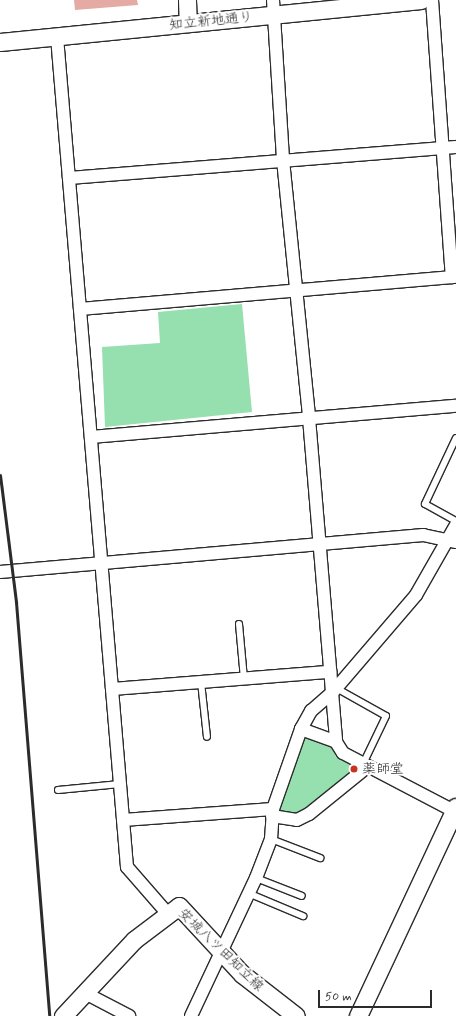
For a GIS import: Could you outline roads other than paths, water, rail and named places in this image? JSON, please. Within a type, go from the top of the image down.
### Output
[{"type":"main road","points":[[186,0],[188,23]]},
{"type":"main road","name":"知立新地通り","points":[[0,42],[188,23],[272,7],[421,0]]},
{"type":"main road","points":[[358,1016],[455,810]]},
{"type":"main road","name":"安城八ツ田知立線","points":[[63,1016],[134,940],[179,906],[242,974],[296,1016]]},
{"type":"street","points":[[80,309],[454,277],[432,0]]},
{"type":"street","points":[[272,7],[283,160],[310,418],[330,672],[334,690],[336,742],[343,753],[455,810]]},
{"type":"street","points":[[57,37],[127,867],[168,914]]},
{"type":"street","points":[[69,178],[456,146]]},
{"type":"street","points":[[91,437],[456,406]]},
{"type":"street","points":[[192,1016],[256,878],[271,839],[272,813],[301,729],[311,712],[334,690],[416,595],[451,540],[456,525]]},
{"type":"street","points":[[0,572],[423,535],[451,540]]},
{"type":"street","points":[[112,689],[330,672]]},
{"type":"street","points":[[301,729],[336,742]]},
{"type":"street","points":[[124,820],[272,813],[297,820],[309,814],[365,765]]},
{"type":"street","points":[[85,993],[130,1016]]},
{"type":"lane","points":[[456,438],[425,504],[456,521]]},
{"type":"lane","points":[[239,624],[244,679]]},
{"type":"lane","points":[[201,682],[207,737]]},
{"type":"lane","points":[[334,690],[386,716],[365,765]]},
{"type":"lane","points":[[58,790],[120,784]]},
{"type":"lane","points":[[271,839],[320,858]]},
{"type":"lane","points":[[256,878],[302,896]]},
{"type":"lane","points":[[248,893],[303,916]]},
{"type":"railway","points":[[0,475],[16,602],[49,1016]]},
{"type":"place","name":"薬師堂","points":[[354,769]]}]
